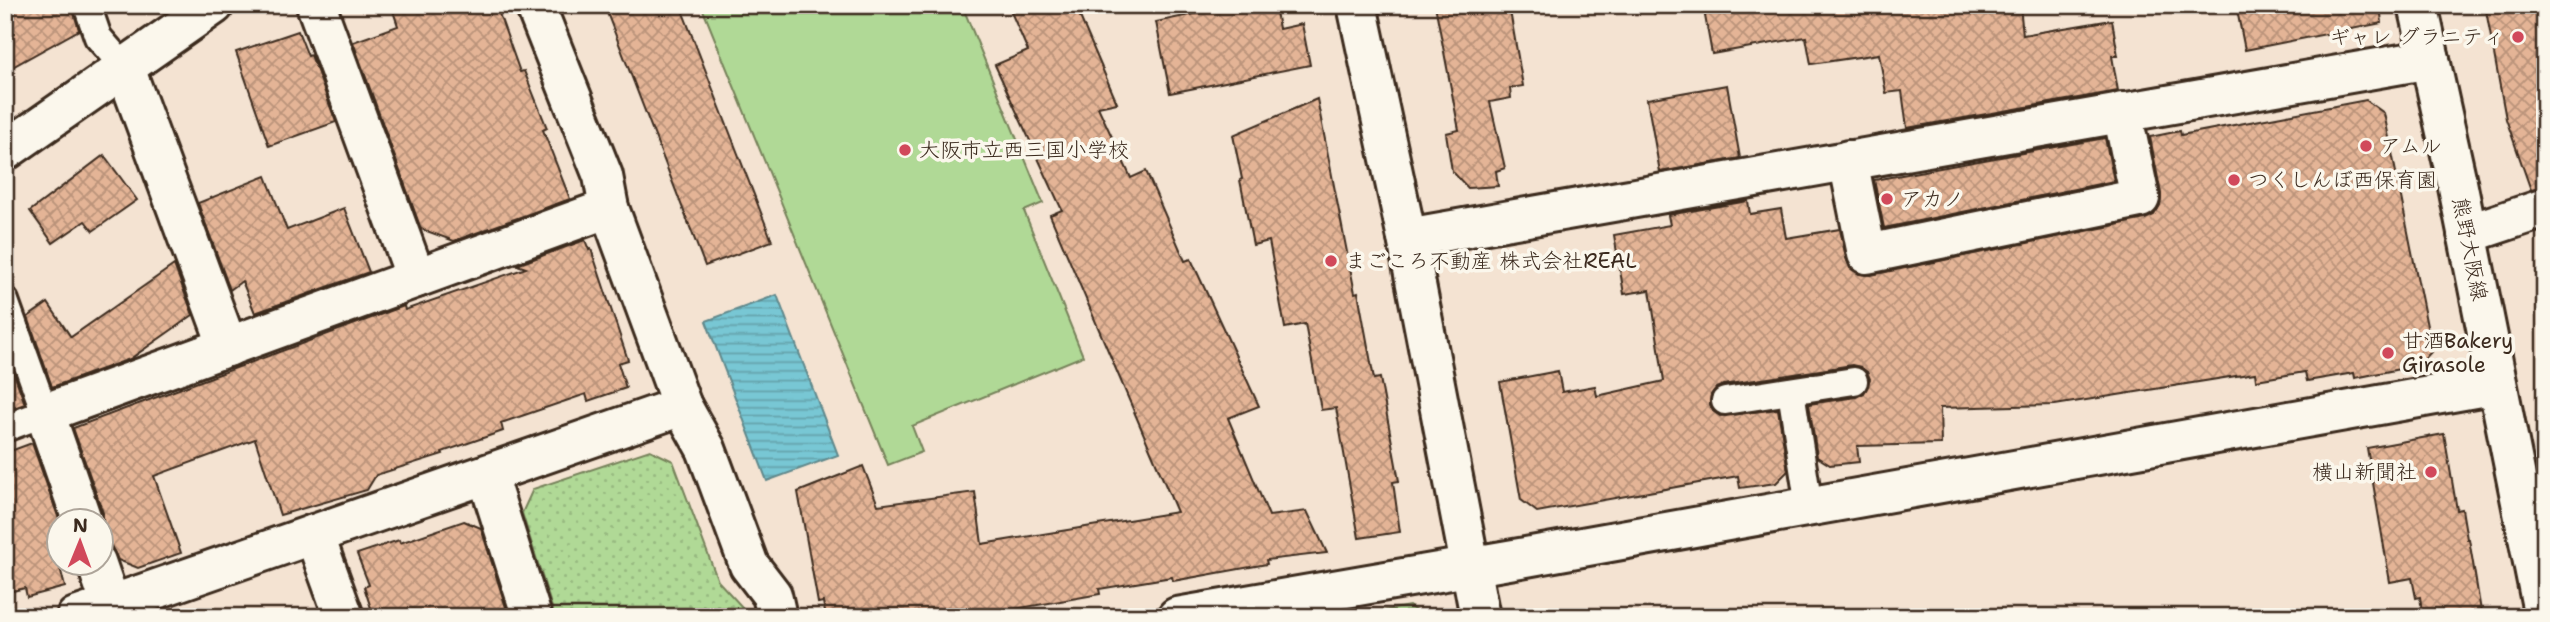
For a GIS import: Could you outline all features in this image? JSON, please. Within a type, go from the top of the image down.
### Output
[{"type":"street","points":[[5,151],[214,5]]},
{"type":"street","points":[[316,5],[416,278]]},
{"type":"street","points":[[535,5],[603,176],[609,208],[682,406],[706,449],[749,565],[772,595],[777,617]]},
{"type":"street","points":[[1357,5],[1407,238],[1480,617]]},
{"type":"street","name":"熊野大阪線","points":[[2418,5],[2497,384],[2534,513],[2544,617]]},
{"type":"street","points":[[1407,238],[2430,59]]},
{"type":"street","points":[[124,68],[228,347]]},
{"type":"street","points":[[1848,160],[1867,254],[2140,198],[2122,112]]},
{"type":"street","points":[[77,506],[45,413],[609,208]]},
{"type":"street","points":[[2467,234],[2545,208]]},
{"type":"street","points":[[1177,617],[2497,384]]},
{"type":"street","points":[[97,576],[101,613],[314,534],[682,406]]},
{"type":"street","points":[[487,475],[532,617]]},
{"type":"street","points":[[314,534],[344,617]]},
{"type":"lane","points":[[87,5],[98,37],[124,68]]},
{"type":"lane","points":[[5,301],[45,413],[5,428]]},
{"type":"lane","points":[[1725,401],[1854,381]]},
{"type":"lane","points":[[1791,391],[1809,507]]},
{"type":"green space","points":[[701,5],[962,5],[1043,203],[1024,211],[1083,356],[912,426],[922,452],[888,465]]},
{"type":"green space","points":[[650,450],[673,461],[718,581],[743,608],[745,617],[555,617],[522,513],[533,489]]},
{"type":"green space","points":[[1409,606],[1424,617],[1351,617]]},
{"type":"water","points":[[777,295],[838,455],[767,481],[706,321]]},
{"type":"building","points":[[5,5],[72,5],[79,30],[5,71]]},
{"type":"building","points":[[391,5],[496,5],[520,72],[524,71],[547,128],[543,130],[570,199],[454,241],[421,229],[353,42],[398,26]]},
{"type":"building","points":[[604,5],[680,5],[772,241],[705,266]]},
{"type":"building","points":[[1008,5],[1075,5],[1117,103],[1098,107],[1131,178],[1146,171],[1185,261],[1191,259],[1259,406],[1228,418],[1269,516],[1307,511],[1327,553],[1266,560],[1267,564],[1173,581],[1172,577],[1099,589],[1100,594],[970,617],[826,617],[823,602],[818,603],[798,492],[863,466],[878,505],[975,492],[982,544],[1177,512],[1050,215],[1062,210],[995,65],[1028,51]]},
{"type":"building","points":[[1237,5],[1275,5],[1279,29],[1302,24],[1310,65],[1170,93],[1156,22]]},
{"type":"building","points":[[1435,5],[1509,5],[1523,86],[1510,88],[1511,98],[1490,102],[1505,168],[1496,171],[1498,186],[1468,188],[1452,171],[1446,133],[1459,130]]},
{"type":"building","points":[[1703,5],[2020,5],[2023,35],[2112,20],[2118,56],[2112,56],[2118,91],[1907,128],[1902,91],[1886,93],[1879,54],[1811,64],[1806,37],[1712,54]]},
{"type":"building","points":[[2236,5],[2380,5],[2382,23],[2245,50]]},
{"type":"building","points":[[2485,5],[2545,5],[2545,187],[2531,190],[2506,119]]},
{"type":"building","points":[[298,31],[308,56],[311,55],[336,122],[269,146],[236,52]]},
{"type":"building","points":[[1727,85],[1740,158],[1660,172],[1647,99]]},
{"type":"building","points":[[1317,99],[1355,293],[1358,292],[1374,379],[1380,378],[1399,481],[1393,482],[1400,532],[1359,538],[1336,408],[1321,410],[1305,324],[1285,328],[1269,241],[1253,245],[1233,135]]},
{"type":"building","points":[[2366,100],[2384,113],[2432,351],[2419,365],[2355,378],[2354,373],[2307,381],[2305,372],[2256,380],[2255,373],[2055,405],[1940,408],[1941,444],[1857,446],[1859,462],[1830,465],[1817,457],[1809,404],[1856,397],[1864,393],[1870,379],[1867,372],[1852,365],[1723,385],[1716,388],[1711,395],[1710,404],[1713,411],[1720,416],[1778,409],[1788,471],[1776,483],[1740,488],[1738,476],[1537,512],[1521,500],[1500,382],[1558,371],[1562,392],[1595,386],[1597,396],[1664,381],[1650,290],[1624,294],[1614,235],[1670,225],[1668,215],[1748,201],[1750,214],[1781,209],[1786,238],[1840,229],[1850,268],[1859,274],[1871,275],[2145,219],[2154,215],[2160,205],[2161,194],[2150,137],[2180,131],[2181,135]]},
{"type":"building","points":[[2105,138],[2114,181],[1884,228],[1874,180]]},
{"type":"building","points":[[104,155],[137,200],[93,231],[85,221],[53,243],[30,211]]},
{"type":"building","points":[[266,176],[287,230],[344,208],[369,272],[255,313],[242,281],[230,290],[198,203]]},
{"type":"building","points":[[585,240],[589,250],[591,249],[628,360],[618,363],[626,388],[588,401],[586,394],[501,423],[503,431],[376,475],[367,490],[280,515],[255,439],[154,476],[181,553],[138,568],[118,560],[116,506],[101,506],[73,428],[404,306],[405,310],[526,268],[517,265]]},
{"type":"building","points":[[174,265],[193,315],[130,359],[52,387],[28,317],[48,303],[71,337]]},
{"type":"building","points":[[5,349],[25,404],[5,411]]},
{"type":"building","points":[[2444,434],[2457,510],[2462,509],[2469,539],[2482,617],[2423,617],[2420,597],[2416,598],[2412,578],[2390,582],[2367,448]]},
{"type":"building","points":[[32,443],[54,506],[46,506],[46,576],[62,576],[65,587],[27,597],[25,588],[5,593],[5,453]]},
{"type":"building","points":[[464,521],[481,528],[509,617],[374,617],[364,587],[369,585],[357,554],[399,540],[400,543]]},
{"type":"place","name":"ギャレ グラニティ","points":[[2518,37]]},
{"type":"place","name":"アムル","points":[[2366,146]]},
{"type":"place","name":"大阪市立西三国小学校","points":[[905,150]]},
{"type":"place","name":"つくしんぼ西保育園","points":[[2234,180]]},
{"type":"place","name":"アカノ","points":[[1887,199]]},
{"type":"place","name":"まごころ不動産 株式会社REAL","points":[[1331,261]]},
{"type":"place","name":"甘酒Bakery Girasole","points":[[2388,353]]},
{"type":"place","name":"横山新聞社","points":[[2431,472]]}]
